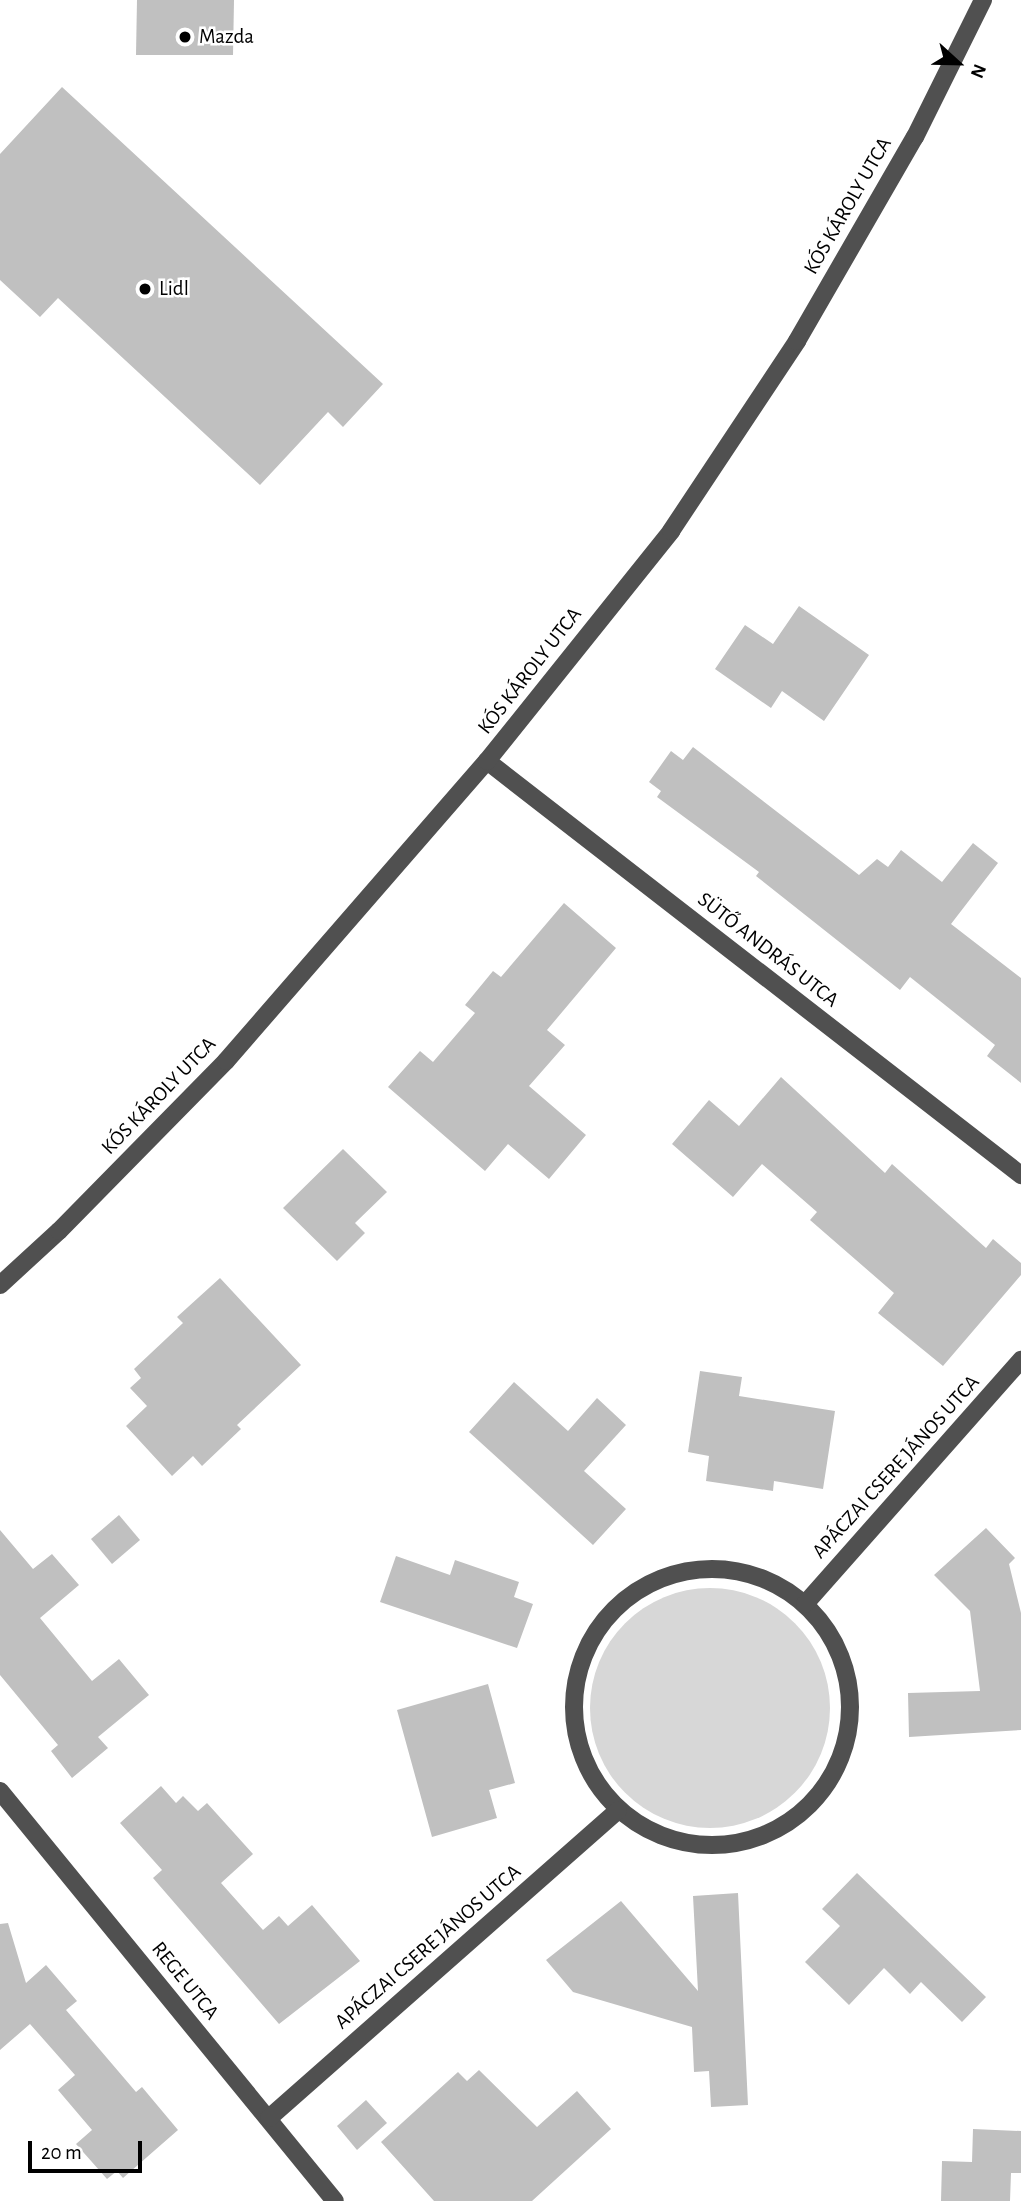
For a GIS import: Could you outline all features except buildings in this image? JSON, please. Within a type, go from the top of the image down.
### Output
[{"type":"street","name":"KÓS KÁROLY UTCA","points":[[0,1285],[59,1231],[226,1061],[487,761],[671,531],[797,341],[915,137],[983,0]]},
{"type":"street","name":"SÜTŐ ANDRÁS UTCA","points":[[487,761],[1021,1175]]},
{"type":"street","name":"APÁCZAI CSERE JÁNOS UTCA","points":[[805,1604],[1021,1360]]},
{"type":"street","points":[[727,1568],[775,1581],[805,1604],[814,1611],[840,1651],[851,1697],[846,1744],[826,1787],[793,1820],[750,1841],[715,1845],[658,1836],[618,1810],[588,1771],[573,1723],[576,1674],[597,1628],[632,1592],[677,1571],[727,1568]]},
{"type":"street","name":"REGE UTCA","points":[[0,1791],[335,2201]]},
{"type":"street","name":"APÁCZAI CSERE JÁNOS UTCA","points":[[269,2118],[618,1810]]},
{"type":"shaded area","points":[[710,1588],[756,1598],[795,1623],[820,1662],[830,1708],[820,1754],[795,1793],[756,1818],[710,1828],[664,1818],[625,1793],[600,1754],[590,1708],[600,1662],[625,1623],[664,1598]]},
{"type":"place","name":"Mazda","points":[[185,37]]},
{"type":"place","name":"Lidl","points":[[145,289]]}]
